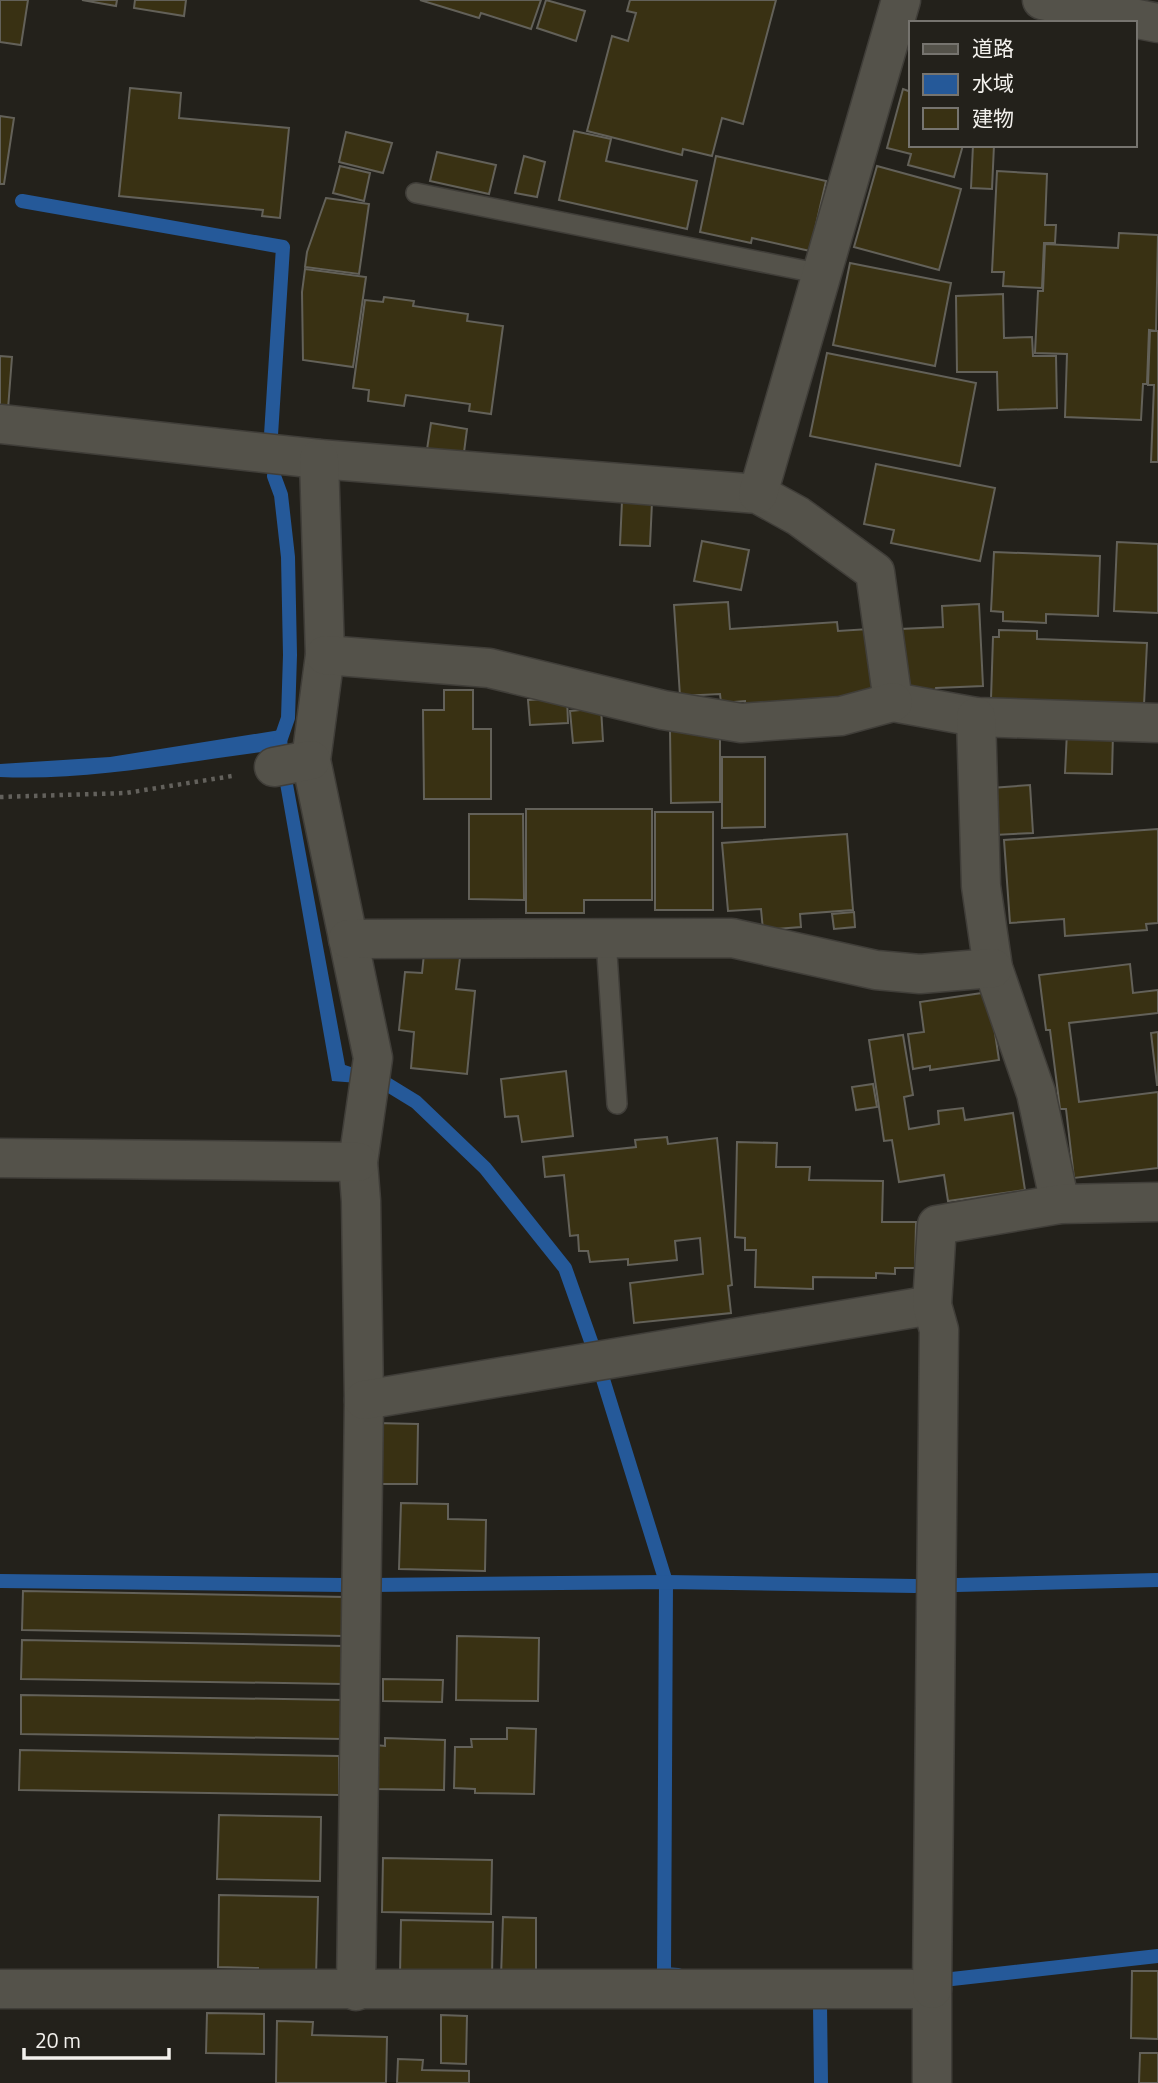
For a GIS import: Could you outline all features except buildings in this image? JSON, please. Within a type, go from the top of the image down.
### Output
[{"type":"street","points":[[758,494],[901,0]]},
{"type":"street","points":[[1042,0],[1158,23]]},
{"type":"street","points":[[0,424],[319,459],[758,494],[798,516],[875,572],[893,702]]},
{"type":"street","points":[[319,459],[325,655],[294,763],[348,939],[373,1058],[358,1162],[364,1400],[356,1991]]},
{"type":"street","points":[[325,655],[489,668],[663,710],[741,723],[841,716],[893,702],[976,717],[1158,723]]},
{"type":"street","points":[[976,717],[981,886],[993,968],[1036,1093],[1060,1204]]},
{"type":"street","points":[[348,939],[732,938],[876,970],[920,974],[993,968]]},
{"type":"street","points":[[0,1158],[358,1162]]},
{"type":"street","points":[[932,2083],[939,1331],[932,1305],[937,1225],[1060,1204],[1158,1202]]},
{"type":"street","points":[[364,1400],[932,1305]]},
{"type":"street","points":[[0,1989],[932,1989]]},
{"type":"lane","points":[[416,193],[822,274]]},
{"type":"lane","points":[[606,939],[617,1104]]},
{"type":"path","points":[[0,797],[126,793],[228,777],[294,763]]},
{"type":"water","points":[[280,730],[286,732],[293,784],[345,1065],[386,1079],[384,1085],[332,1081],[275,755],[269,751],[135,770],[68,776],[0,777],[0,764],[110,757]]},
{"type":"waterway","points":[[22,201],[283,247],[271,435]]},
{"type":"waterway","points":[[274,476],[281,495],[288,557],[288,718],[280,741]]},
{"type":"waterway","points":[[370,1079],[385,1083],[416,1102],[485,1168],[565,1268],[593,1347]]},
{"type":"waterway","points":[[602,1376],[666,1582],[664,1974],[678,1975]]},
{"type":"waterway","points":[[956,1585],[1158,1580]]},
{"type":"waterway","points":[[0,1581],[345,1585]]},
{"type":"waterway","points":[[371,1585],[666,1582],[915,1586]]},
{"type":"waterway","points":[[952,1979],[1158,1956]]},
{"type":"waterway","points":[[820,2005],[821,2083]]}]
